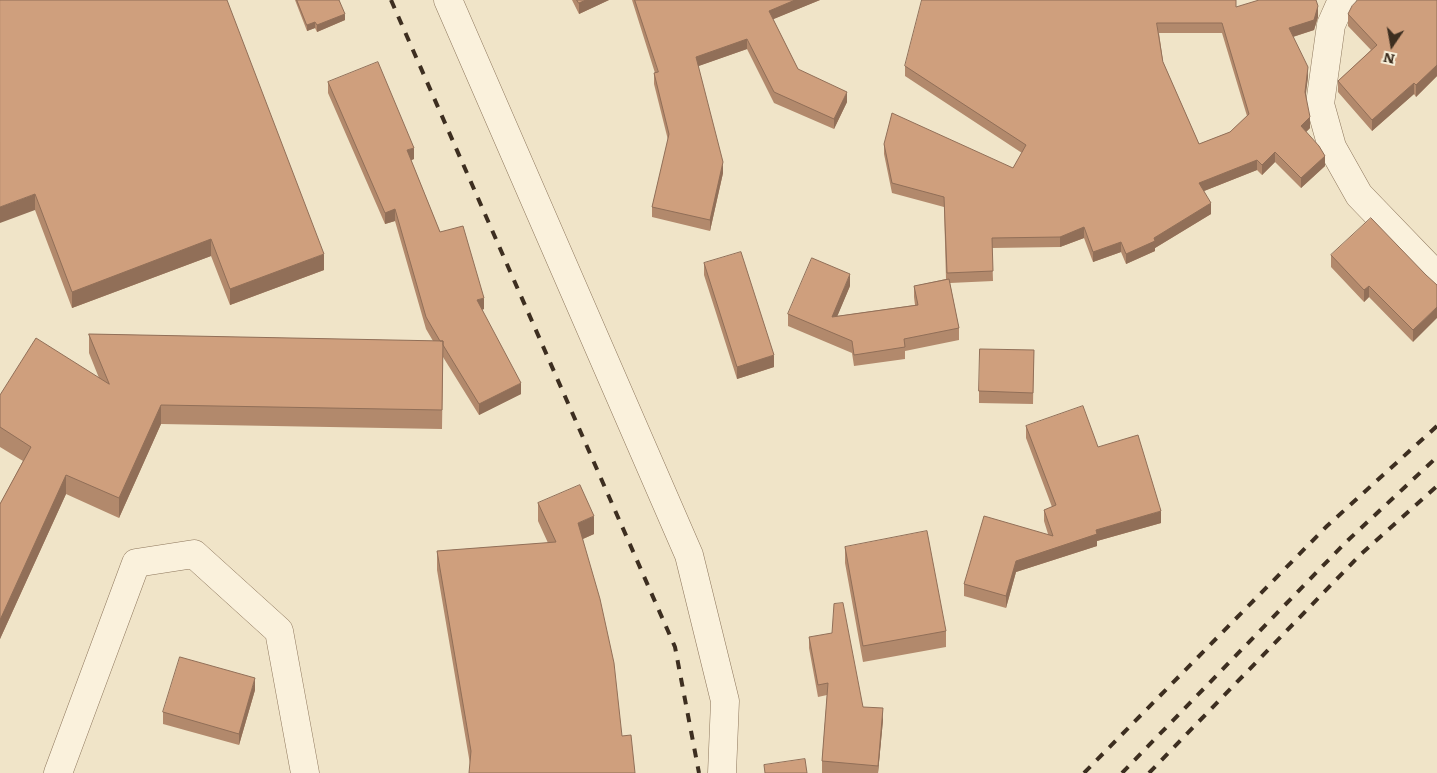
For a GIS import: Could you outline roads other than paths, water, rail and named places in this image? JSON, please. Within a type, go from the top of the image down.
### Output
[{"type":"street","points":[[448,0],[689,555],[725,701],[722,773]]},
{"type":"street","points":[[1342,0],[1331,25],[1320,104],[1332,147],[1359,195],[1437,276]]},
{"type":"street","points":[[58,773],[136,563],[194,554],[279,631],[305,773]]},
{"type":"railway","points":[[391,0],[675,647],[699,773]]},
{"type":"railway","points":[[1084,773],[1327,526],[1437,426]]},
{"type":"railway","points":[[1122,773],[1345,543],[1437,457]]},
{"type":"railway","points":[[1149,773],[1360,555],[1437,486]]}]
